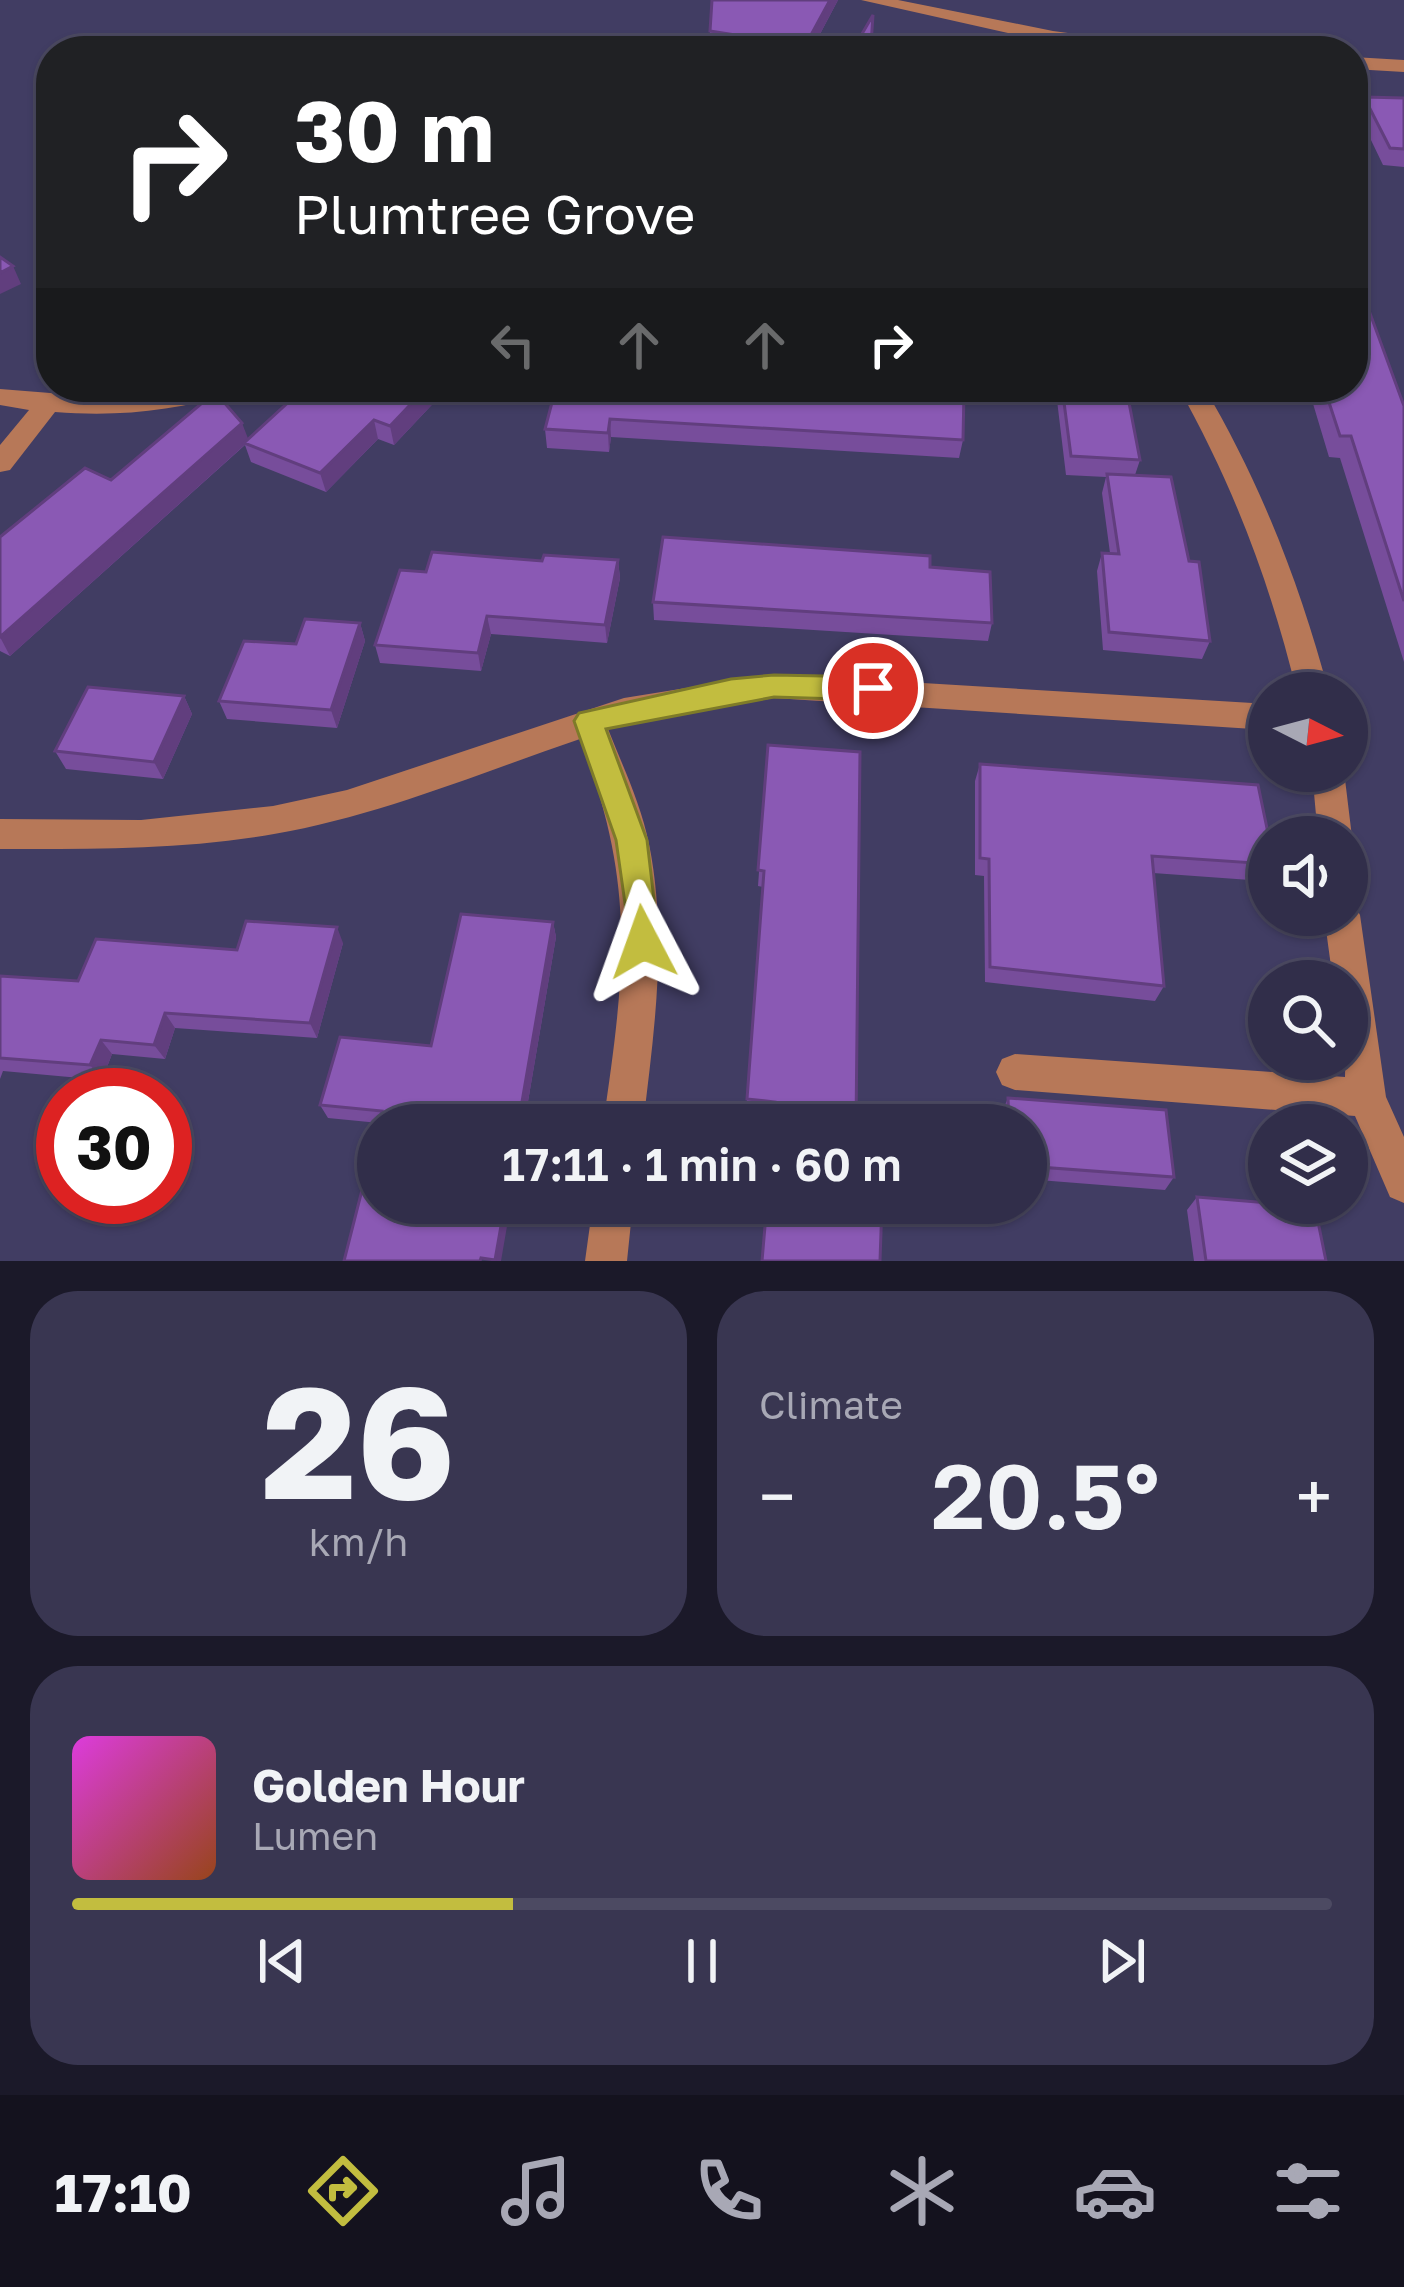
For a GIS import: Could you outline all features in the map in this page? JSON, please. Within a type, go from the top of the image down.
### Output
[{"type":"street","points":[[870,0],[1048,36]]},
{"type":"street","points":[[1368,64],[1404,66]]},
{"type":"street","points":[[0,397],[47,404],[150,406],[166,402]]},
{"type":"street","points":[[1199,402],[1251,498],[1280,567],[1308,672]]},
{"type":"street","points":[[0,463],[47,404]]},
{"type":"street","points":[[0,834],[142,835],[273,820],[347,804],[589,721],[669,701],[795,686],[1248,716]]},
{"type":"street","points":[[589,721],[632,840],[640,889],[643,942],[624,1104]]},
{"type":"street","points":[[1345,936],[1367,1098],[1404,1183]]},
{"type":"street","points":[[1015,1072],[1367,1098]]},
{"type":"street","points":[[606,1261],[610,1224]]},
{"type":"building","points":[[712,0],[830,0],[810,36],[710,31]]},
{"type":"building","points":[[873,15],[872,36],[861,36]]},
{"type":"building","points":[[1368,97],[1404,98],[1404,149],[1390,148]]},
{"type":"building","points":[[0,257],[13,266],[0,273]]},
{"type":"building","points":[[1368,308],[1404,406],[1404,601],[1351,436],[1340,436],[1329,402],[1368,402]]},
{"type":"building","points":[[203,402],[224,402],[242,423],[0,637],[0,537],[85,468],[111,480]]},
{"type":"building","points":[[289,402],[413,402],[390,426],[374,420],[320,473],[244,443]]},
{"type":"building","points":[[552,402],[964,402],[963,440],[610,419],[608,433],[545,429]]},
{"type":"building","points":[[1064,402],[1129,402],[1140,460],[1071,456]]},
{"type":"building","points":[[1107,474],[1171,477],[1189,561],[1199,562],[1210,641],[1109,632],[1102,553],[1119,554]]},
{"type":"building","points":[[663,537],[930,556],[930,567],[990,572],[992,623],[653,602]]},
{"type":"building","points":[[432,552],[542,561],[544,555],[618,560],[605,625],[487,616],[478,653],[375,645],[400,570],[426,572]]},
{"type":"building","points":[[305,619],[360,623],[331,710],[219,701],[244,641],[296,644]]},
{"type":"building","points":[[88,687],[184,696],[154,762],[55,751]]},
{"type":"building","points":[[768,745],[860,752],[856,1104],[775,1104],[747,1099],[764,871],[758,870]]},
{"type":"building","points":[[980,764],[1248,784],[1248,792],[1259,792],[1264,816],[1248,816],[1248,863],[1152,856],[1164,986],[990,967],[989,859],[980,858]]},
{"type":"building","points":[[461,914],[553,922],[522,1104],[357,1104],[357,1109],[320,1105],[340,1037],[431,1046]]},
{"type":"building","points":[[246,921],[337,927],[310,1023],[165,1013],[154,1045],[101,1040],[90,1065],[0,1058],[0,976],[78,981],[96,939],[237,950]]},
{"type":"building","points":[[1008,1098],[1166,1110],[1174,1177],[1047,1168],[1047,1104],[1008,1104]]},
{"type":"building","points":[[1197,1197],[1248,1201],[1248,1224],[1318,1224],[1326,1261],[1206,1261]]},
{"type":"building","points":[[357,1210],[357,1224],[501,1224],[495,1260],[344,1261]]},
{"type":"building","points":[[765,1224],[881,1224],[880,1261],[762,1261]]},
{"type":"route","points":[[643,942],[632,840],[589,721],[669,701],[774,686],[873,688]]}]
